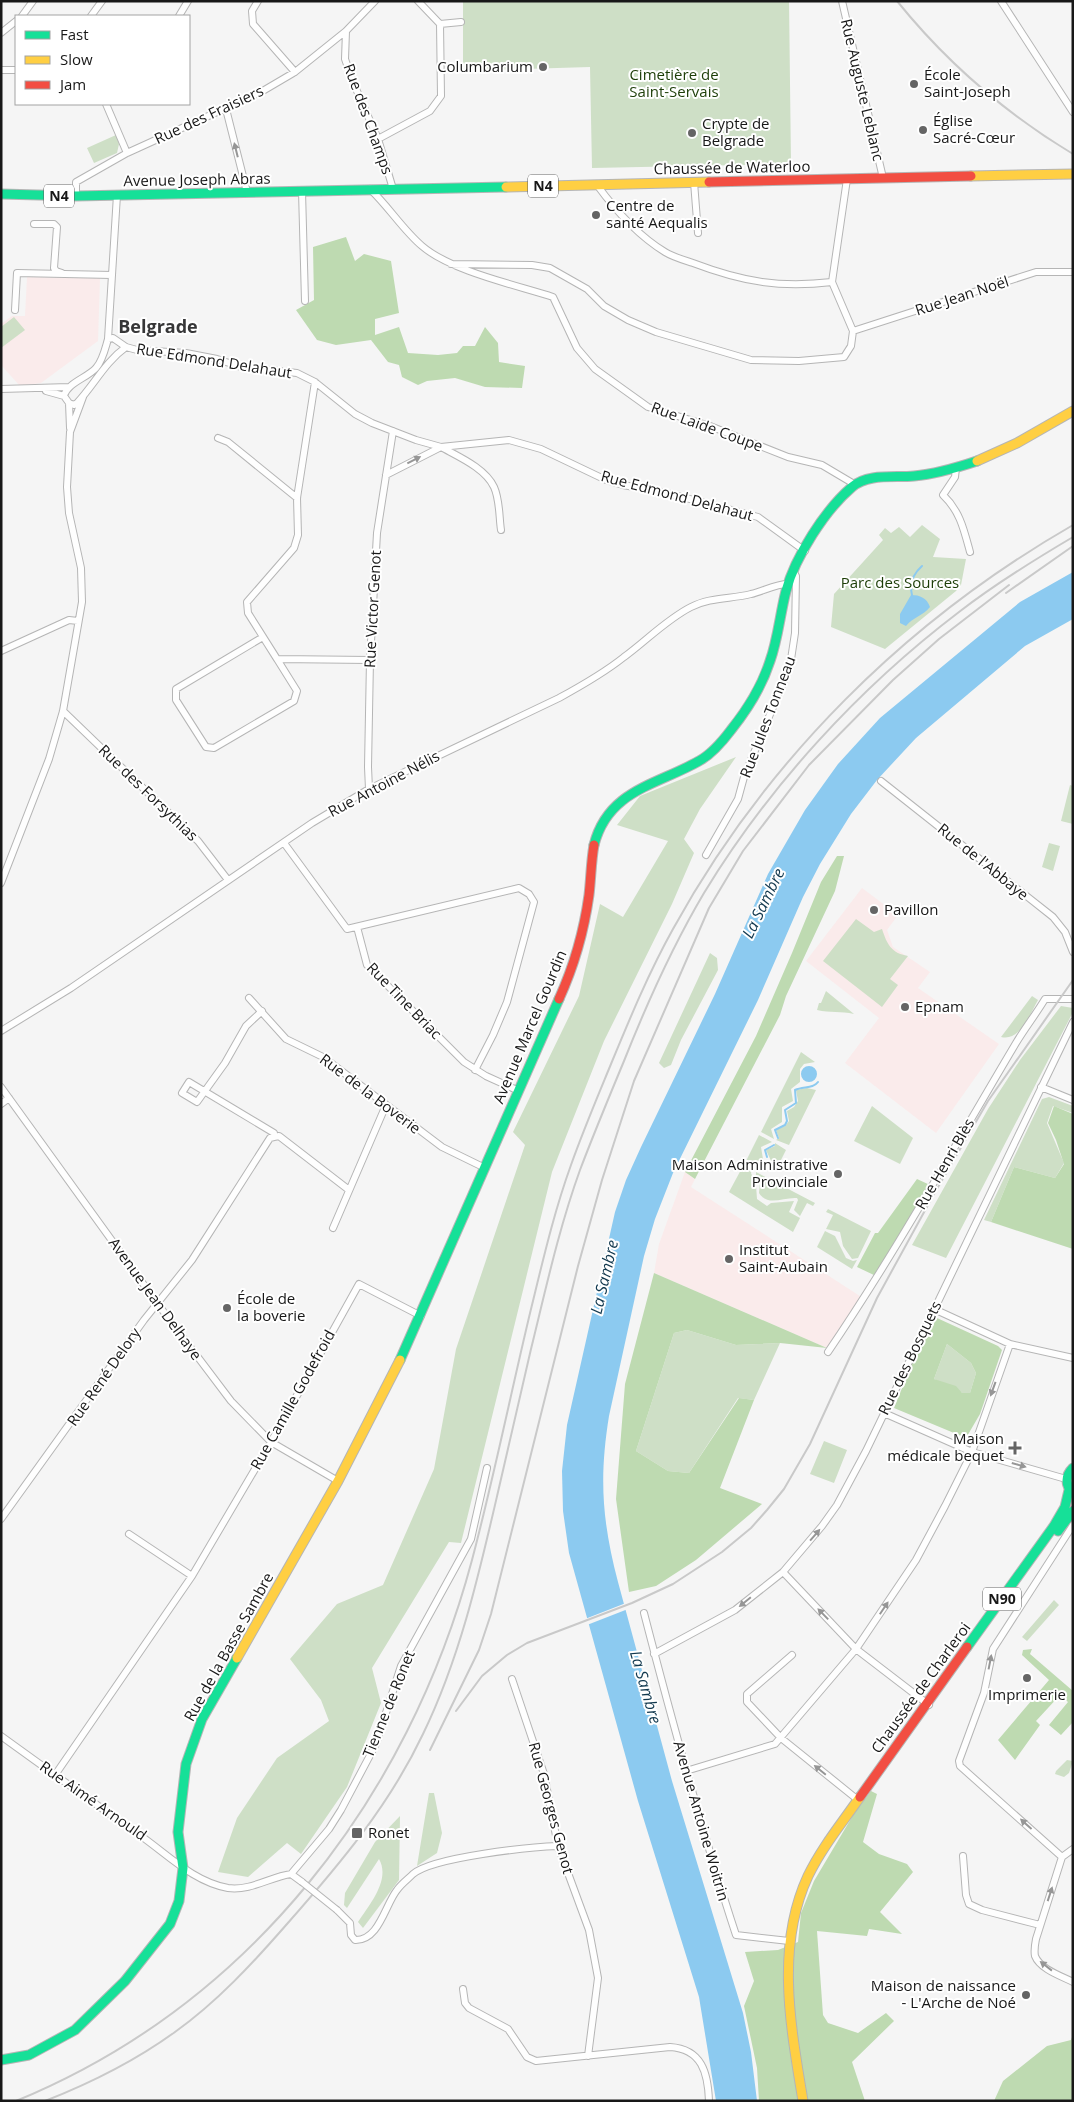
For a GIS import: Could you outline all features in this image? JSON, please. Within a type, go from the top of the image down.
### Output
[{"type":"street","points":[[23,15],[33,1]]},
{"type":"street","points":[[92,15],[102,1]]},
{"type":"street","points":[[180,15],[188,1]]},
{"type":"street","points":[[258,1],[252,11],[253,24],[295,72]]},
{"type":"street","points":[[346,31],[375,1]]},
{"type":"street","points":[[378,139],[430,111],[441,96],[440,24],[418,1]]},
{"type":"street","name":"Rue Auguste Leblanc","points":[[842,1],[882,178]]},
{"type":"street","points":[[1001,1],[1073,112]]},
{"type":"street","points":[[1,33],[15,22]]},
{"type":"street","points":[[440,24],[461,22]]},
{"type":"street","name":"Rue des Fraisiers","points":[[76,196],[76,182],[127,153],[261,92],[295,72],[346,31]]},
{"type":"street","name":"Rue des Champs","points":[[346,31],[345,59],[378,139],[392,189]]},
{"type":"street","points":[[1,70],[15,70]]},
{"type":"street","points":[[1065,100],[1073,97]]},
{"type":"street","points":[[106,105],[127,153]]},
{"type":"street","points":[[226,109],[246,192]]},
{"type":"street","name":"Chaussée de Waterloo","points":[[392,189],[1073,174]]},
{"type":"street","points":[[451,264],[532,265],[550,268],[587,289],[604,306],[628,320],[656,332],[751,360],[799,361],[844,357],[851,346],[853,331],[832,282],[847,179]]},
{"type":"street","points":[[694,182],[698,233]]},
{"type":"street","points":[[597,185],[614,208],[639,234],[666,253],[720,274],[758,283],[810,285],[832,282]]},
{"type":"street","name":"Avenue Joseph Abras","points":[[1,194],[76,196],[392,189]]},
{"type":"street","name":"Rue Laide Coupe","points":[[370,190],[428,251],[451,264],[553,298],[577,348],[595,369],[648,407],[710,426],[788,457],[822,465],[854,484]]},
{"type":"street","points":[[302,191],[305,301]]},
{"type":"street","points":[[1,389],[69,387],[86,378],[102,359],[108,339],[117,195]]},
{"type":"street","points":[[34,224],[54,224],[57,227],[54,268],[56,271],[66,274]]},
{"type":"street","name":"Rue Jean Noël","points":[[853,331],[1036,272],[1073,272]]},
{"type":"street","points":[[15,310],[17,273],[112,275]]},
{"type":"street","name":"Rue Edmond Delahaut","points":[[109,327],[123,345]]},
{"type":"street","name":"Rue Edmond Delahaut","points":[[108,339],[113,338],[123,345],[137,350],[202,356],[252,368],[288,371],[308,377],[355,414],[393,431],[441,447],[508,440],[541,449],[606,480],[667,493],[758,517],[797,543],[805,551]]},
{"type":"street","points":[[70,432],[83,397],[123,345]]},
{"type":"street","points":[[105,350],[108,355],[116,354]]},
{"type":"street","points":[[86,378],[90,381],[88,389]]},
{"type":"street","points":[[263,637],[176,689],[176,700],[206,747],[214,748],[294,701],[297,691],[248,613],[247,602],[294,548],[298,535],[297,498],[315,382]]},
{"type":"street","points":[[64,396],[69,387]]},
{"type":"street","points":[[1,883],[50,759],[63,711],[82,602],[82,568],[69,513],[67,486],[70,432],[69,403],[64,396],[40,389]]},
{"type":"street","points":[[69,403],[74,405],[83,397]]},
{"type":"street","points":[[854,484],[866,480],[925,474],[956,468],[1001,452],[1073,411]]},
{"type":"street","name":"Rue Victor Genot","points":[[369,789],[370,660],[377,533],[393,431]]},
{"type":"street","points":[[218,438],[228,442],[297,498]]},
{"type":"street","points":[[386,475],[441,447],[462,458],[487,477],[494,488],[498,502],[501,530]]},
{"type":"street","points":[[956,468],[955,477],[943,495],[954,505],[970,552]]},
{"type":"street","name":"Avenue Marcel Gourdin","points":[[338,1481],[421,1316],[574,960],[589,894],[593,848],[601,827],[608,814],[630,793],[649,782],[674,774],[701,761],[713,752],[729,733],[770,662],[788,584],[793,572],[831,512],[854,484]]},
{"type":"street","name":"Rue Jules Tonneau","points":[[706,855],[738,799],[744,778],[790,666],[794,652],[796,618],[796,576],[793,572]]},
{"type":"street","name":"Rue Antoine Nélis","points":[[1,1031],[72,988],[312,823],[369,789],[559,698],[586,683],[623,659],[692,606],[705,601],[739,597],[780,584],[788,584]]},
{"type":"street","points":[[1,651],[69,620],[78,622]]},
{"type":"street","points":[[277,659],[370,660]]},
{"type":"street","name":"Rue des Forsythias","points":[[63,711],[198,841],[228,880]]},
{"type":"street","name":"Rue de l'Abbaye","points":[[881,781],[1053,917],[1065,932],[1073,952]]},
{"type":"street","points":[[284,843],[347,929],[519,888],[529,894],[534,902],[507,1002],[475,1070]]},
{"type":"street","name":"Rue Tine Briac","points":[[357,927],[367,965],[464,1062],[475,1070],[519,1091]]},
{"type":"street","name":"Rue de la Boverie","points":[[248,998],[286,1038],[323,1057],[442,1147],[485,1168]]},
{"type":"street","name":"Rue Henri Blès","points":[[828,1352],[905,1233],[1017,1040],[1045,999],[1073,999]]},
{"type":"street","points":[[262,1011],[246,1026],[204,1092],[274,1133],[274,1137],[279,1136],[349,1190]]},
{"type":"street","name":"Rue des Bosquets","points":[[654,1654],[735,1610],[783,1572],[837,1505],[884,1413],[1073,1022]]},
{"type":"street","name":"Avenue Jean Delhaye","points":[[1,1087],[157,1303],[231,1401],[271,1442],[338,1481]]},
{"type":"street","points":[[1041,1087],[1073,1100]]},
{"type":"street","points":[[1,1104],[9,1098]]},
{"type":"street","points":[[333,1228],[386,1105]]},
{"type":"street","name":"Rue René Delory","points":[[1,1519],[157,1303],[192,1260],[270,1138],[274,1137]]},
{"type":"street","name":"Rue Camille Godefroid","points":[[55,1775],[192,1576],[271,1442],[358,1284],[421,1316]]},
{"type":"street","points":[[934,1309],[1010,1344],[1073,1358]]},
{"type":"street","points":[[686,1771],[774,1744],[856,1649],[916,1560],[972,1452],[1010,1344]]},
{"type":"street","points":[[884,1413],[972,1452],[1066,1479],[1073,1468]]},
{"type":"street","name":"Tienne de Ronet","points":[[291,1874],[329,1829],[376,1744],[402,1666],[471,1539],[487,1468]]},
{"type":"street","name":"N90","points":[[1066,1479],[1071,1492]]},
{"type":"street","name":"Rue de la Basse Sambre","points":[[1,2060],[29,2055],[75,2030],[125,1981],[170,1924],[179,1901],[182,1868],[178,1832],[180,1795],[186,1764],[202,1719],[338,1481]]},
{"type":"street","name":"Chaussée de Charleroi","points":[[929,1704],[1060,1517],[1071,1492]]},
{"type":"street","name":"Chaussée de Charleroi","points":[[803,2101],[789,2007],[789,1940],[799,1899],[813,1866],[831,1835],[1073,1511]]},
{"type":"street","points":[[1062,1857],[960,1766],[958,1761],[984,1693],[993,1649],[1073,1525]]},
{"type":"street","points":[[129,1534],[192,1576]]},
{"type":"street","points":[[783,1572],[856,1649],[929,1704]]},
{"type":"street","name":"Avenue Antoine Woitrin","points":[[644,1613],[686,1771],[736,1936],[789,1940]]},
{"type":"street","points":[[792,1655],[747,1694],[747,1702],[781,1738],[858,1800]]},
{"type":"street","name":"Rue Georges Genot","points":[[512,1679],[544,1774],[558,1846],[589,1930],[598,1978],[588,2056]]},
{"type":"street","name":"Rue Aimé Arnould","points":[[1,1736],[154,1845],[182,1868]]},
{"type":"street","points":[[182,1868],[214,1884],[230,1888],[250,1887],[291,1874],[337,1910],[350,1924],[355,1940],[361,1940],[370,1935],[397,1890],[415,1872],[449,1861],[479,1855],[558,1846]]},
{"type":"street","points":[[1073,1850],[1062,1857],[1034,1950],[1038,1960],[1046,1968],[1073,1982]]},
{"type":"street","points":[[963,1856],[966,1895],[969,1904],[982,1910],[1040,1926]]},
{"type":"street","points":[[463,1989],[465,2003],[469,2008],[508,2029],[527,2057],[536,2061],[670,2047],[684,2049],[696,2056],[706,2072],[709,2101]]},
{"type":"shaded area","points":[[27,277],[100,278],[98,341],[41,383],[20,386],[1,365],[1,324],[12,316],[25,316]]},
{"type":"shaded area","name":"Epnam","points":[[862,888],[898,915],[887,930],[893,947],[930,972],[918,988],[999,1044],[936,1133],[845,1063],[879,1018],[806,961]]},
{"type":"shaded area","name":"Institut Saint-Aubain","points":[[685,1172],[695,1179],[691,1187],[863,1298],[827,1348],[654,1273],[659,1244]]},
{"type":"green space","name":"Cimetière de Saint-Servais","points":[[463,1],[789,1],[791,164],[592,168],[590,67],[463,71]]},
{"type":"green space","points":[[116,135],[119,144],[117,153],[94,163],[87,148]]},
{"type":"green space","points":[[346,237],[355,261],[364,254],[391,261],[399,313],[375,319],[375,335],[399,327],[408,353],[438,355],[457,353],[463,346],[475,346],[485,327],[498,343],[499,362],[525,366],[522,388],[485,387],[455,378],[427,381],[418,385],[402,377],[399,365],[388,362],[371,340],[336,345],[317,340],[296,310],[314,300],[313,247]]},
{"type":"green space","points":[[14,317],[25,330],[1,348],[1,327]]},
{"type":"green space","name":"Parc des Sources","points":[[922,525],[940,539],[933,557],[966,559],[961,585],[956,591],[885,649],[831,627],[834,594],[883,540],[879,535],[885,528],[891,533],[899,527],[910,537]]},
{"type":"green space","points":[[736,757],[700,809],[684,839],[694,853],[672,904],[604,1041],[552,1172],[461,1543],[449,1542],[372,1668],[381,1703],[347,1787],[301,1854],[287,1843],[248,1877],[218,1872],[237,1818],[277,1758],[329,1721],[321,1700],[290,1659],[337,1604],[383,1585],[434,1469],[456,1349],[525,1145],[513,1132],[579,996],[600,904],[623,917],[668,841],[617,825],[640,796]]},
{"type":"green space","points":[[1070,785],[1073,786],[1073,824],[1061,821]]},
{"type":"green space","points":[[1049,843],[1060,846],[1053,871],[1042,867]]},
{"type":"green space","points":[[837,856],[844,856],[835,891],[786,996],[780,1015],[695,1179],[685,1172],[756,1036],[821,882]]},
{"type":"green space","points":[[856,919],[874,932],[882,929],[890,947],[897,953],[908,956],[890,979],[898,985],[882,1007],[823,961]]},
{"type":"green space","points":[[710,953],[717,958],[718,970],[681,1040],[671,1065],[664,1068],[659,1063]]},
{"type":"green space","points":[[826,991],[854,1014],[817,1010]]},
{"type":"green space","points":[[1032,996],[1038,1000],[1024,1026],[1014,1035],[1001,1037]]},
{"type":"green space","points":[[1061,1006],[1073,1008],[1073,1012],[946,1258],[912,1245],[988,1109],[1020,1060]]},
{"type":"green space","points":[[801,1052],[815,1062],[804,1064],[800,1069],[800,1082],[791,1089],[793,1101],[782,1107],[782,1122],[771,1129],[774,1139],[761,1132]]},
{"type":"green space","points":[[807,1088],[816,1090],[789,1145],[776,1140],[779,1138],[776,1130],[785,1126],[789,1121],[787,1111],[794,1107],[798,1101],[796,1090]]},
{"type":"green space","points":[[1049,1097],[1073,1106],[1073,1113],[1053,1106],[1047,1123],[1064,1163],[1055,1178],[1014,1167],[991,1222],[984,1220],[1042,1099]]},
{"type":"green space","points":[[872,1106],[913,1138],[900,1164],[854,1141]]},
{"type":"green space","points":[[1054,1106],[1073,1114],[1073,1249],[991,1222],[1014,1167],[1055,1178],[1064,1164],[1048,1123]]},
{"type":"green space","points":[[759,1135],[772,1142],[761,1147],[763,1159],[755,1165],[746,1161]]},
{"type":"green space","points":[[775,1143],[786,1150],[778,1166],[772,1163],[766,1150],[775,1146]]},
{"type":"green space","points":[[743,1166],[752,1170],[757,1199],[767,1206],[771,1203],[794,1201],[789,1212],[800,1218],[793,1232],[729,1192]]},
{"type":"green space","points":[[756,1172],[815,1203],[813,1206],[807,1203],[800,1216],[794,1210],[797,1198],[767,1200],[759,1193],[760,1182]]},
{"type":"green space","points":[[917,1179],[930,1185],[876,1276],[857,1267],[875,1233],[878,1233]]},
{"type":"green space","points":[[828,1209],[871,1231],[858,1258],[852,1259],[843,1246],[840,1232],[826,1229],[833,1215],[826,1212]]},
{"type":"green space","points":[[825,1231],[835,1236],[846,1258],[853,1261],[857,1260],[852,1269],[817,1247]]},
{"type":"green space","points":[[654,1273],[827,1348],[780,1343],[736,1345],[687,1330],[674,1333],[636,1451],[668,1471],[689,1473],[739,1398],[754,1400],[720,1488],[762,1504],[696,1560],[656,1586],[629,1592],[616,1499],[625,1384]]},
{"type":"green space","points":[[937,1318],[998,1346],[1002,1350],[980,1414],[966,1438],[894,1408],[913,1361]],"holes":[[[947,1344],[971,1363],[976,1373],[970,1393],[962,1393],[956,1386],[934,1379]]]},
{"type":"green space","points":[[687,1330],[736,1345],[780,1343],[754,1400],[738,1398],[689,1473],[668,1471],[636,1451],[674,1333]]},
{"type":"green space","points":[[947,1344],[971,1363],[976,1373],[970,1393],[962,1393],[934,1379]]},
{"type":"green space","points":[[824,1441],[847,1450],[834,1483],[810,1474]]},
{"type":"green space","points":[[1054,1600],[1059,1605],[1027,1641],[1022,1637]]},
{"type":"green space","points":[[1032,1649],[1030,1654],[1073,1691],[1073,1722],[1061,1735],[1049,1725],[1068,1702],[1060,1695],[1036,1721],[1040,1725],[1015,1760],[998,1740],[1049,1680],[1022,1655],[1023,1650]]},
{"type":"green space","points":[[1067,1760],[1073,1761],[1069,1773],[1064,1777],[1055,1774],[1056,1771]]},
{"type":"green space","points":[[871,1791],[877,1794],[863,1842],[879,1854],[907,1864],[913,1872],[880,1912],[902,1934],[869,1929],[867,1936],[817,1931],[823,2015],[828,2023],[858,2033],[886,2013],[894,2021],[852,2062],[865,2101],[759,2101],[757,2068],[744,2006],[754,1981],[745,1952],[778,1950],[798,1942],[801,1913],[814,1881],[852,1817]]},
{"type":"green space","points":[[429,1793],[434,1793],[442,1833],[437,1853],[417,1866]]},
{"type":"green space","points":[[400,1816],[399,1880],[363,1928],[358,1922],[381,1884],[382,1867],[379,1859],[347,1908],[344,1905],[345,1893],[375,1842]]},
{"type":"green space","points":[[1073,2034],[1073,2101],[994,2101],[1003,2081],[1047,2046],[1071,2040]]},
{"type":"water","name":"La Sambre","points":[[1073,572],[1073,619],[1025,646],[916,738],[877,780],[851,814],[820,864],[803,897],[758,1000],[673,1173],[655,1219],[644,1256],[609,1416],[603,1480],[605,1519],[618,1582],[672,1781],[743,2013],[751,2052],[757,2101],[716,2101],[699,1997],[638,1801],[569,1553],[563,1511],[562,1471],[567,1425],[615,1212],[626,1180],[715,994],[768,874],[805,810],[838,764],[880,718],[1020,602]]},
{"type":"water","points":[[911,595],[923,598],[930,607],[906,626],[900,623],[900,614]]},
{"type":"water","points":[[809,1066],[817,1074],[809,1082],[801,1074]]},
{"type":"pier","points":[[626,1603],[628,1609],[587,1625],[585,1619]]},
{"type":"waterway","points":[[912,595],[912,579],[922,566]]},
{"type":"waterway","points":[[778,1138],[775,1130],[785,1125],[787,1121],[785,1110],[796,1103],[795,1090],[813,1086],[818,1082]]},
{"type":"waterway","points":[[767,1157],[765,1150],[774,1145]]},
{"type":"railway","points":[[897,1],[936,45],[978,85],[1024,122],[1073,154]]},
{"type":"railway","points":[[16,2101],[100,2060],[177,2010],[246,1951],[307,1884],[361,1811],[407,1732],[444,1648],[472,1560],[554,1218],[585,1127],[625,1030],[664,945],[710,867],[751,808],[796,752],[845,700],[898,650],[953,605],[1012,563],[1073,525]]},
{"type":"railway","points":[[45,2101],[96,2079],[160,2043],[220,1995],[248,1967],[325,1880],[362,1834],[395,1786],[423,1734],[448,1676],[458,1646],[483,1554],[553,1258],[580,1170],[651,997],[692,913],[757,815],[818,741],[852,706],[886,673],[959,612],[1015,573],[1073,537]]},
{"type":"railway","points":[[1006,593],[1073,546]]},
{"type":"railway","points":[[430,1750],[479,1650],[491,1614],[578,1266],[602,1180],[634,1081],[709,908],[743,851],[809,765],[893,680],[939,639],[1009,585]]},
{"type":"railway","points":[[456,1711],[482,1676],[507,1655],[527,1643],[632,1603],[673,1584],[722,1552],[751,1528],[767,1510],[784,1489],[810,1444],[877,1298],[934,1194],[988,1101],[1073,980]]},
{"type":"traffic: fast","points":[[1,194],[76,196],[506,187]]},
{"type":"traffic: fast","points":[[594,845],[601,827],[610,812],[622,801],[636,791],[704,758],[720,743],[743,714],[754,697],[767,670],[775,644],[786,591],[796,564],[812,535],[842,497],[852,487],[866,480],[930,474],[977,461]]},
{"type":"traffic: fast","points":[[400,1360],[559,999]]},
{"type":"traffic: fast","points":[[1073,1468],[1068,1474],[1067,1480],[1068,1487],[1073,1493]]},
{"type":"traffic: fast","points":[[967,1647],[1054,1526],[1065,1507],[1069,1490]]},
{"type":"traffic: fast","points":[[1058,1531],[1073,1511]]},
{"type":"traffic: fast","points":[[1,2060],[29,2055],[75,2030],[125,1981],[170,1924],[179,1901],[183,1868],[178,1832],[186,1764],[202,1719],[237,1658]]},
{"type":"traffic: slow","points":[[971,176],[1073,174]]},
{"type":"traffic: slow","points":[[506,187],[709,182]]},
{"type":"traffic: slow","points":[[977,461],[1017,443],[1073,411]]},
{"type":"traffic: slow","points":[[237,1658],[338,1481],[400,1360]]},
{"type":"traffic: slow","points":[[803,2101],[794,2045],[789,1988],[789,1959],[792,1931],[798,1903],[808,1876],[826,1845],[860,1797]]},
{"type":"traffic: jam","points":[[709,182],[971,176]]},
{"type":"traffic: jam","points":[[559,999],[574,961],[584,922],[594,845]]},
{"type":"traffic: jam","points":[[860,1797],[967,1647]]},
{"type":"place","name":"Columbarium","points":[[543,67]]},
{"type":"place","name":"École Saint-Joseph","points":[[914,84]]},
{"type":"place","name":"Église Sacré-Cœur","points":[[923,130]]},
{"type":"place","name":"Crypte de Belgrade","points":[[692,133]]},
{"type":"place","name":"Centre de santé Aequalis","points":[[596,215]]},
{"type":"place","name":"Pavillon","points":[[874,910]]},
{"type":"place","name":"Epnam","points":[[905,1007]]},
{"type":"place","name":"Maison Administrative Provinciale","points":[[838,1174]]},
{"type":"place","name":"Institut Saint-Aubain","points":[[729,1259]]},
{"type":"place","name":"École de la boverie","points":[[227,1308]]},
{"type":"place","name":"Maison médicale bequet","points":[[1015,1448]]},
{"type":"place","name":"Imprimerie","points":[[1027,1678]]},
{"type":"place","name":"Ronet","points":[[357,1833]]},
{"type":"place","name":"Maison de naissance - L'Arche de Noé","points":[[1026,1995]]},
{"type":"district","name":"Belgrade","points":[[158,327]]}]
